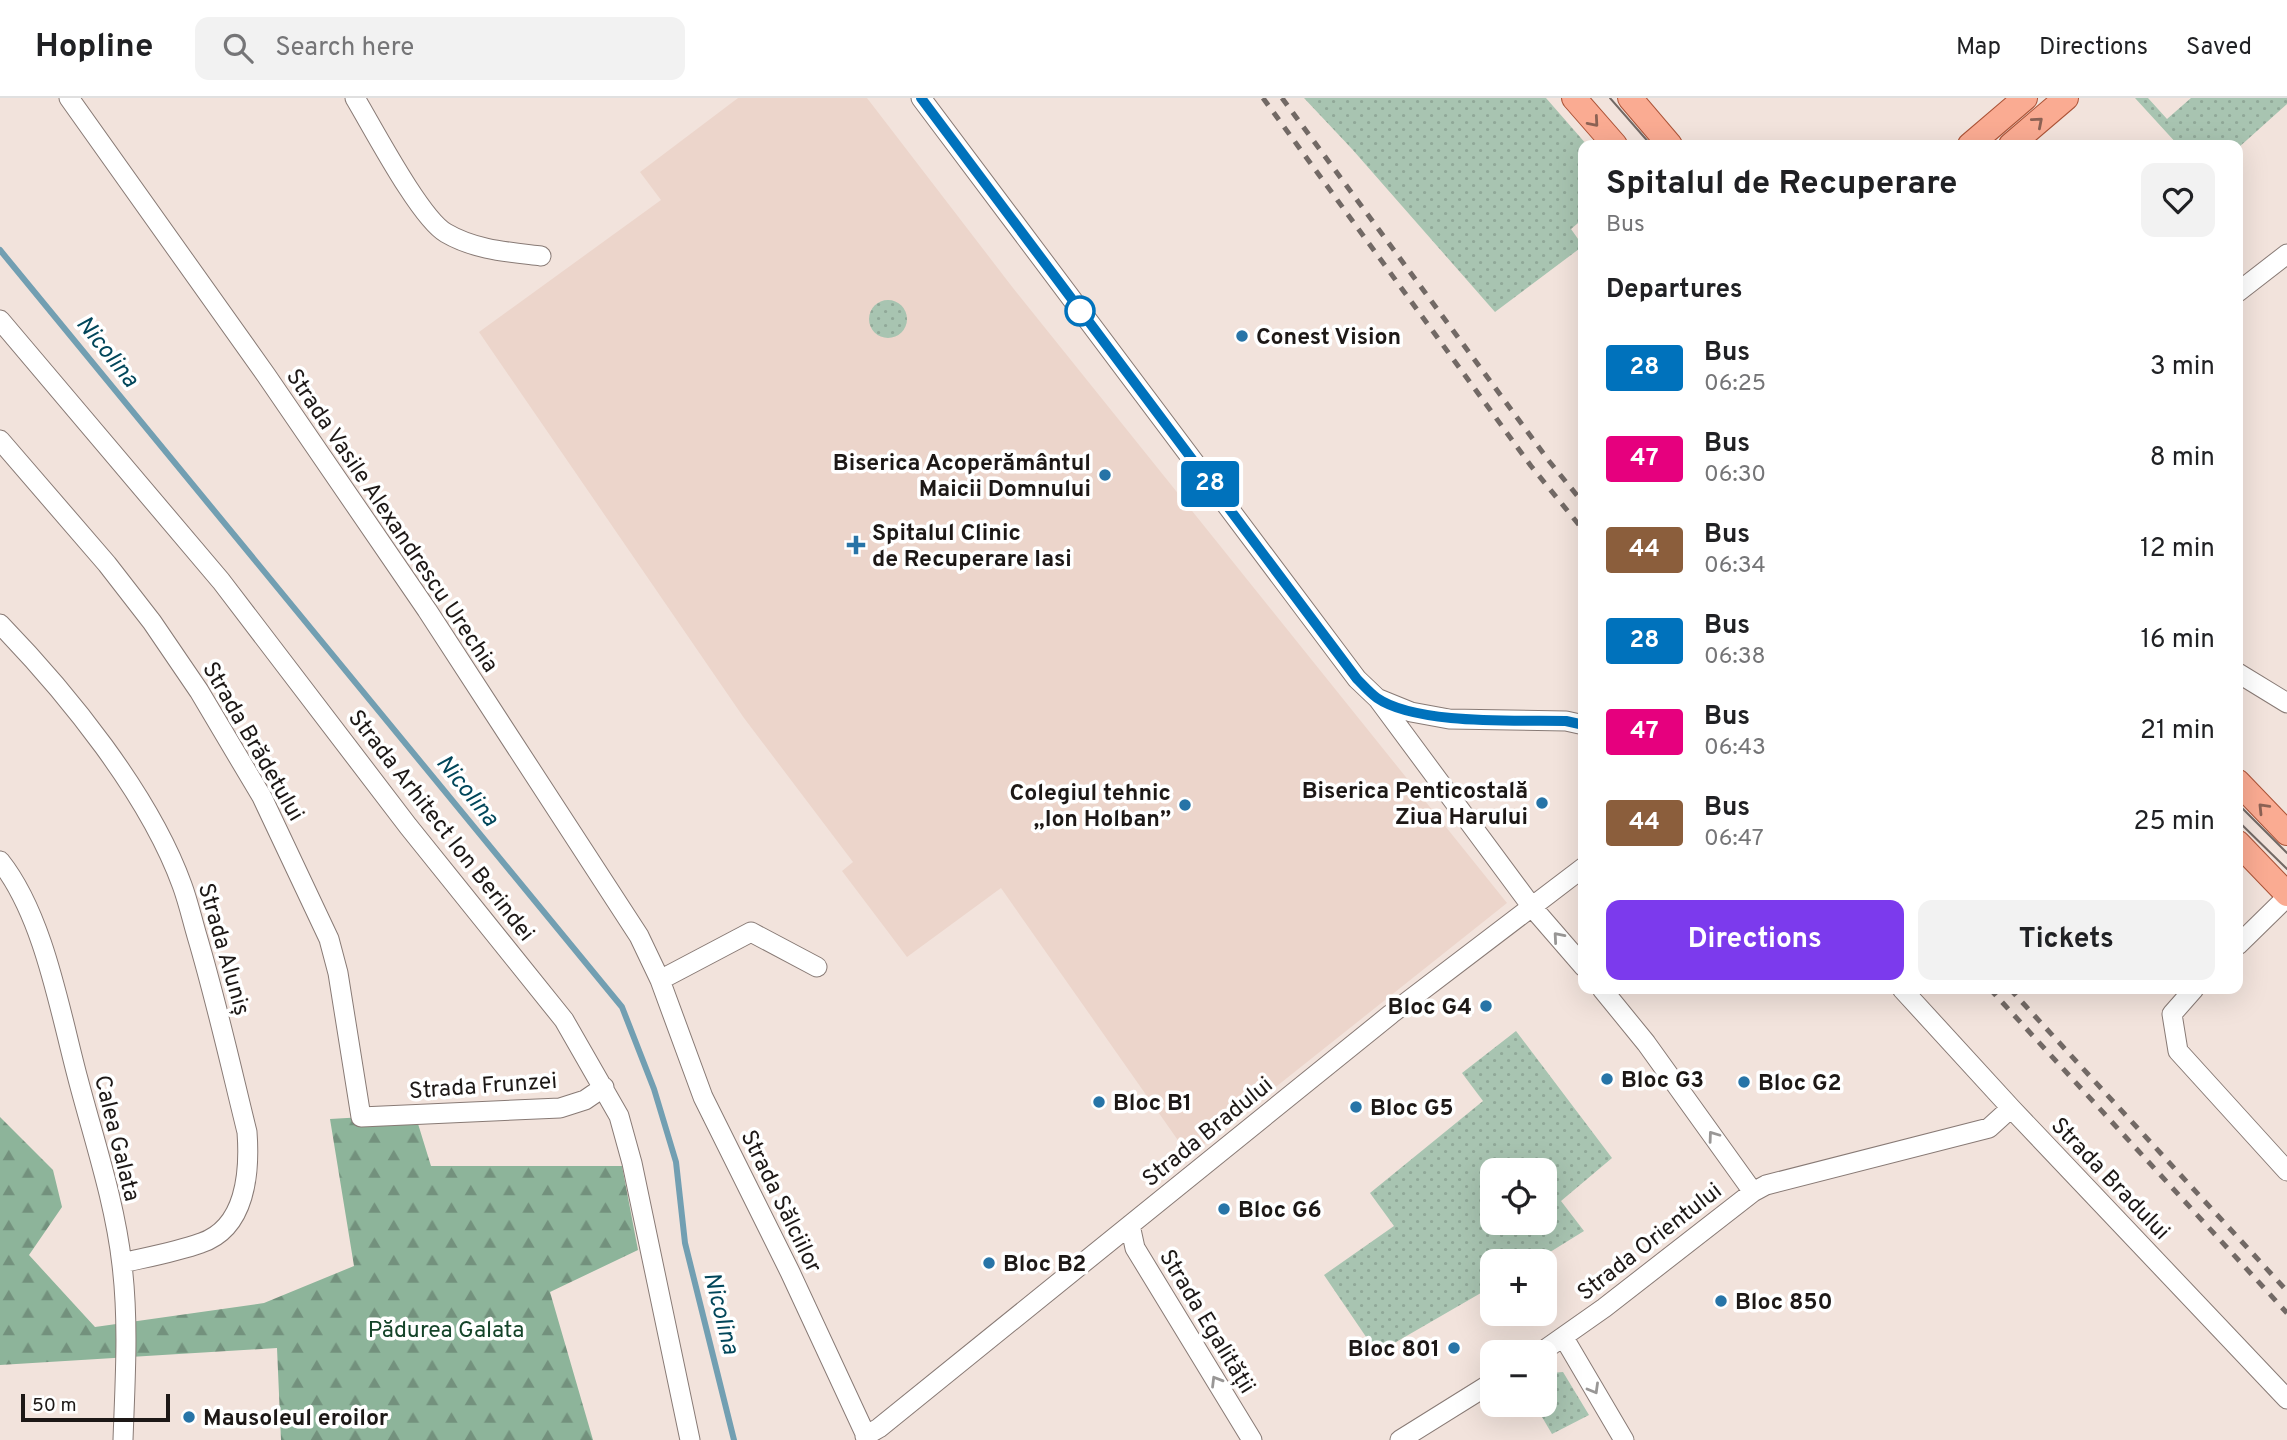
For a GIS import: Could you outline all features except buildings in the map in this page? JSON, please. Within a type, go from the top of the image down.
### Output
[{"type":"main road","points":[[1574,98],[1611,140]]},
{"type":"main road","points":[[1630,98],[1666,140]]},
{"type":"main road","points":[[1976,140],[2025,98]]},
{"type":"main road","points":[[2017,140],[2066,98]]},
{"type":"main road","points":[[2243,787],[2287,833]]},
{"type":"main road","points":[[2243,848],[2287,895]]},
{"type":"street","name":"Strada Vasile Alexandrescu Urechia","points":[[69,98],[266,375],[427,610],[639,936],[660,980]]},
{"type":"street","points":[[355,98],[420,206],[444,232],[483,248],[541,256]]},
{"type":"street","points":[[921,98],[1357,679],[1378,699],[1532,907],[1578,960]]},
{"type":"street","points":[[2243,288],[2287,254]]},
{"type":"street","name":"Strada Arhitect Ion Berindei","points":[[0,320],[221,581],[408,827],[564,1020],[619,1116],[632,1163],[690,1440]]},
{"type":"street","name":"Strada Brădetului","points":[[0,440],[107,564],[152,622],[199,691],[262,797],[308,892],[331,948],[338,973],[361,1117]]},
{"type":"street","name":"Strada Aluniș","points":[[0,624],[33,658],[97,739],[151,816],[186,897],[207,969],[247,1132],[247,1180],[239,1206],[226,1228],[203,1243],[122,1264]]},
{"type":"street","points":[[2243,676],[2287,703]]},
{"type":"street","points":[[1378,699],[1412,712],[1449,719],[1566,721],[1578,724]]},
{"type":"street","name":"Calea Galata","points":[[0,861],[26,904],[44,952],[107,1188],[122,1264],[126,1321],[123,1440]]},
{"type":"street","name":"Strada Bradului","points":[[867,1438],[1391,1014],[1578,872]]},
{"type":"street","points":[[2243,940],[2287,895]]},
{"type":"street","points":[[660,980],[751,932],[817,967]]},
{"type":"street","name":"Strada Sălciilor","points":[[660,980],[703,1097],[790,1272],[867,1438]]},
{"type":"street","points":[[1606,994],[1646,1043],[1753,1192]]},
{"type":"street","name":"Strada Bradului","points":[[1907,994],[2287,1399]]},
{"type":"street","points":[[2190,994],[2172,1014],[2178,1051],[2287,1171]]},
{"type":"street","name":"Strada Frunzei","points":[[361,1117],[560,1108],[585,1100],[604,1087]]},
{"type":"street","name":"Strada Orientului","points":[[1557,1342],[1753,1192],[1766,1185],[1989,1128],[2011,1108]]},
{"type":"street","name":"Strada Egalității","points":[[1130,1224],[1135,1248],[1252,1440]]},
{"type":"street","points":[[1564,1338],[1624,1440]]},
{"type":"street","points":[[1400,1440],[1480,1390]]},
{"type":"shaded area","points":[[738,98],[867,98],[1013,288],[1507,903],[1189,1156],[1001,888],[907,957],[842,871],[853,862],[744,718],[479,332],[661,200],[640,172]]},
{"type":"green space","points":[[1304,98],[1546,98],[1583,140],[1578,140],[1578,223],[1571,229],[1578,239],[1578,250],[1495,312]]},
{"type":"green space","points":[[2135,98],[2148,98],[2167,119],[2191,98],[2287,98],[2287,104],[2243,144],[2243,140],[2173,140]]},
{"type":"green space","points":[[888,300],[902,305],[907,319],[902,333],[888,338],[874,333],[869,319],[874,305]]},
{"type":"green space","points":[[1516,1031],[1612,1158],[1561,1201],[1584,1231],[1555,1249],[1480,1249],[1480,1294],[1377,1353],[1324,1275],[1394,1226],[1370,1193],[1483,1101],[1462,1073]]},
{"type":"green space","name":"Pădurea Galata","points":[[415,1114],[431,1166],[622,1166],[638,1250],[550,1292],[593,1440],[281,1440],[277,1348],[0,1365],[0,1117],[53,1170],[62,1207],[29,1255],[95,1327],[264,1303],[354,1266],[330,1119]]},
{"type":"green space","points":[[1557,1372],[1563,1372],[1589,1415],[1552,1434],[1542,1417],[1557,1417]]},
{"type":"waterway","name":"Nicolina","points":[[0,250],[622,1007],[654,1089],[676,1162],[685,1243],[734,1440]]},
{"type":"tram line","points":[[1610,98],[1647,140]]},
{"type":"tram line","points":[[2243,809],[2287,853]]},
{"type":"tram line","points":[[2243,826],[2287,869]]},
{"type":"railway","points":[[1263,98],[1531,466],[1578,524]]},
{"type":"railway","points":[[1282,98],[1578,497]]},
{"type":"railway","points":[[1995,994],[2287,1313]]},
{"type":"railway","points":[[2015,994],[2287,1291]]},
{"type":"bus line","name":"28","points":[[921,98],[1357,679],[1378,699],[1412,712],[1449,719],[1566,721],[1578,724]]},
{"type":"place","name":"Conest Vision","points":[[1242,336]]},
{"type":"place","name":"Biserica Acoperământul Maicii Domnului","points":[[1105,475]]},
{"type":"place","name":"Spitalul Clinic de Recuperare Iasi","points":[[856,545]]},
{"type":"place","name":"Biserica Penticostală Ziua Harului","points":[[1542,803]]},
{"type":"place","name":"Colegiul tehnic „Ion Holban”","points":[[1185,805]]},
{"type":"place","name":"Bloc G4","points":[[1486,1006]]},
{"type":"place","name":"Bloc G3","points":[[1607,1079]]},
{"type":"place","name":"Bloc G2","points":[[1744,1082]]},
{"type":"place","name":"Bloc B1","points":[[1099,1102]]},
{"type":"place","name":"Bloc G5","points":[[1356,1107]]},
{"type":"place","name":"Bloc G6","points":[[1224,1209]]},
{"type":"place","name":"Bloc B2","points":[[989,1263]]},
{"type":"place","name":"Bloc 850","points":[[1721,1301]]},
{"type":"place","name":"Bloc 801","points":[[1454,1348]]},
{"type":"place","name":"Mausoleul eroilor","points":[[189,1417]]}]
